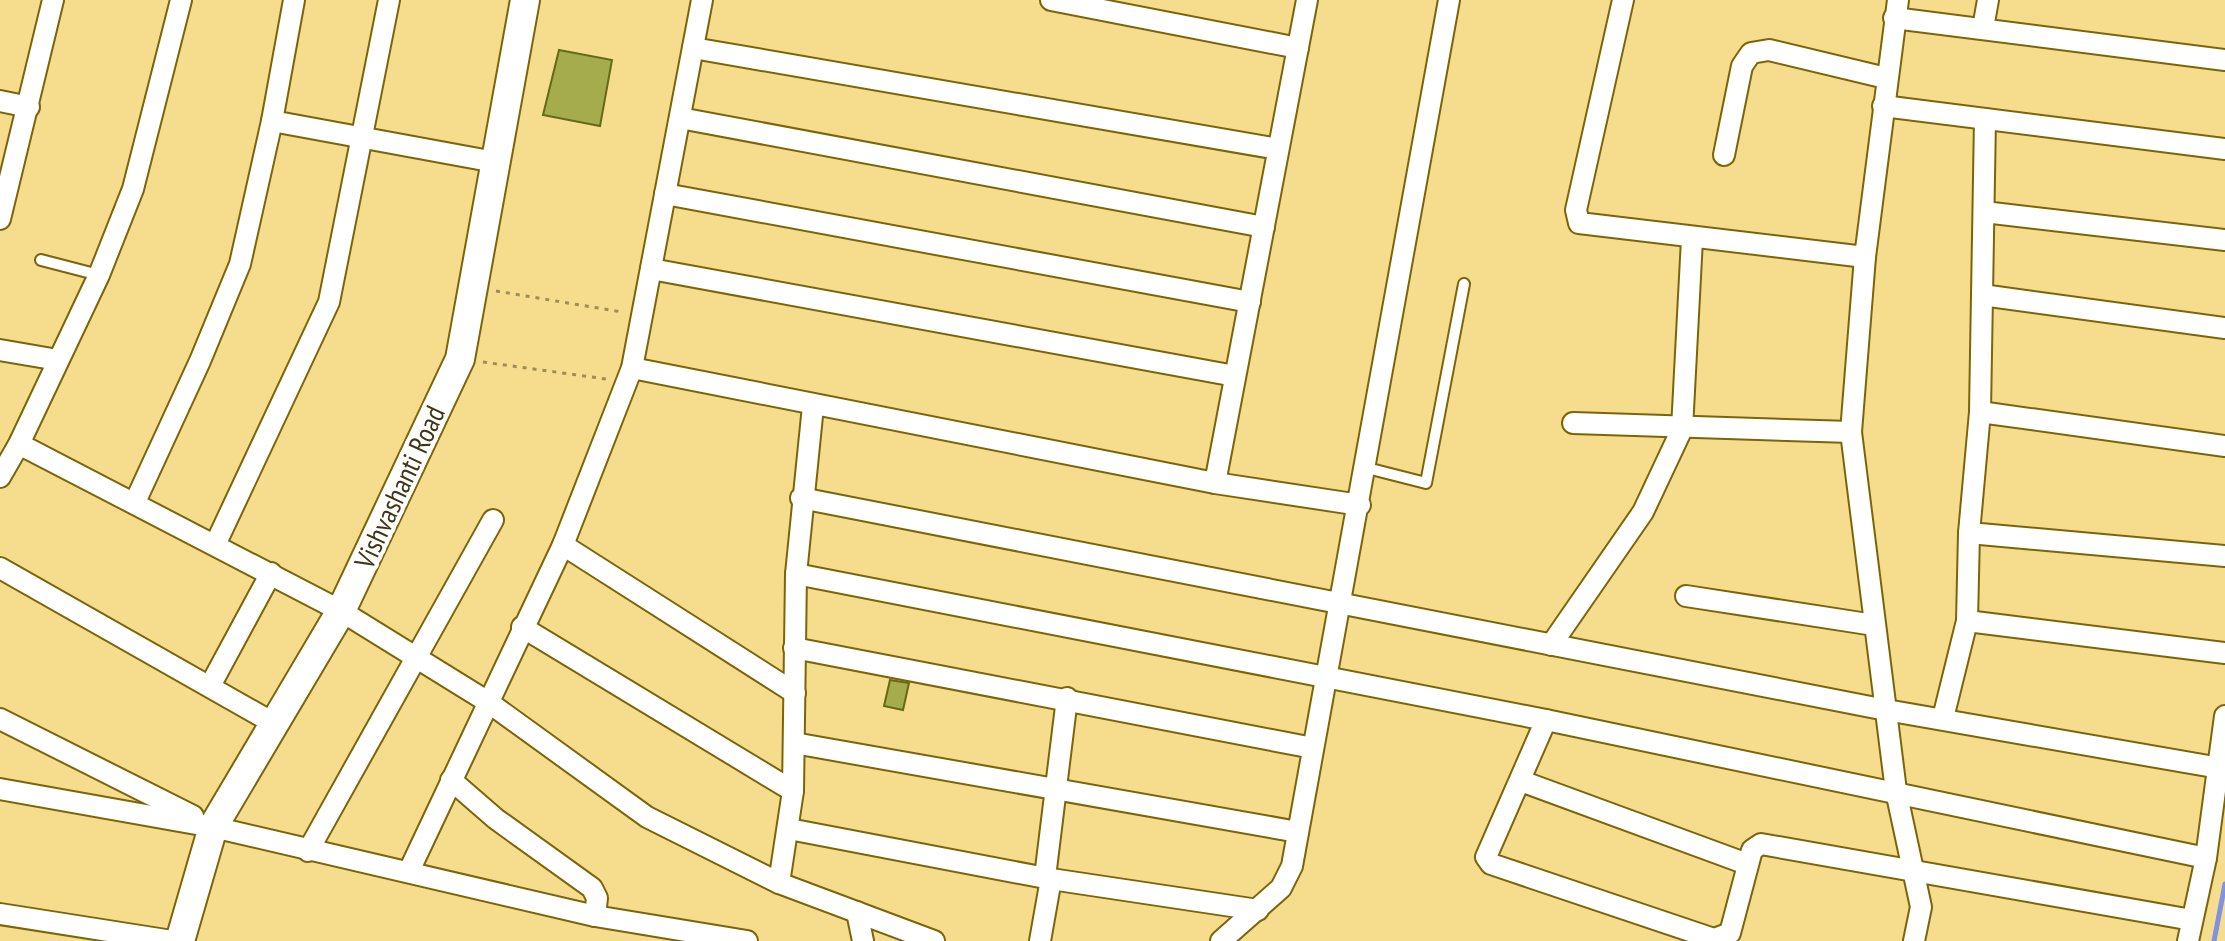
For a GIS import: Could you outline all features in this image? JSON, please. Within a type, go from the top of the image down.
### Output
[{"type":"street","points":[[0,219],[53,0]]},
{"type":"street","points":[[181,0],[133,189],[99,275],[7,460],[135,502],[341,611],[488,702],[647,817],[779,883],[929,940]]},
{"type":"street","points":[[135,502],[200,361],[240,264],[272,121],[294,0]]},
{"type":"street","points":[[215,545],[329,302],[389,0]]},
{"type":"street","name":"Vishvashanti Road","points":[[180,941],[213,827],[341,611],[460,359],[525,0]]},
{"type":"street","points":[[409,871],[563,545],[629,375],[702,0]]},
{"type":"street","points":[[1051,0],[1298,48]]},
{"type":"street","points":[[1215,483],[1307,0]]},
{"type":"street","points":[[1221,941],[1281,888],[1292,866],[1367,468],[1449,0]]},
{"type":"street","points":[[1623,0],[1576,210],[1579,223],[1692,239],[1865,257]]},
{"type":"street","points":[[1983,28],[1988,0]]},
{"type":"street","points":[[1914,941],[1921,907],[1896,791],[1851,432],[1865,257],[1896,9],[1983,28],[2225,60]]},
{"type":"street","points":[[693,48],[1278,149]]},
{"type":"street","points":[[1724,155],[1742,66],[1751,53],[1769,50],[1886,78]]},
{"type":"street","points":[[0,101],[29,107]]},
{"type":"street","points":[[1883,106],[2225,149]]},
{"type":"street","points":[[680,118],[1264,227]]},
{"type":"street","points":[[1943,718],[1967,621],[1969,533],[1980,412],[1985,119]]},
{"type":"street","points":[[272,121],[362,140],[495,162]]},
{"type":"street","points":[[665,194],[1250,302]]},
{"type":"street","points":[[1984,212],[2225,240]]},
{"type":"street","points":[[1551,645],[1643,512],[1682,429],[1692,239]]},
{"type":"street","points":[[651,269],[1235,376]]},
{"type":"street","points":[[1982,295],[2225,328]]},
{"type":"street","points":[[0,350],[58,360]]},
{"type":"street","points":[[629,375],[813,406],[1215,483],[1360,505]]},
{"type":"street","points":[[779,883],[793,791],[796,574],[801,498],[813,406]]},
{"type":"street","points":[[1980,412],[2225,446]]},
{"type":"street","points":[[1573,423],[1682,429],[1851,432]]},
{"type":"street","points":[[801,498],[1886,710],[2221,768]]},
{"type":"street","points":[[308,851],[413,657],[493,520]]},
{"type":"street","points":[[1969,533],[2225,556]]},
{"type":"street","points":[[563,545],[795,693]]},
{"type":"street","points":[[0,568],[275,724]]},
{"type":"street","points":[[210,686],[271,573]]},
{"type":"street","points":[[796,574],[1546,720],[2206,858]]},
{"type":"street","points":[[1686,596],[1874,625]]},
{"type":"street","points":[[1967,621],[2225,653]]},
{"type":"street","points":[[522,627],[793,791]]},
{"type":"street","points":[[794,648],[1067,698],[1313,748]]},
{"type":"street","points":[[1040,941],[1067,698]]},
{"type":"street","points":[[2188,941],[2221,768],[2225,716]]},
{"type":"street","points":[[0,719],[213,827]]},
{"type":"street","points":[[1546,720],[1486,857],[1491,864],[1714,939],[1730,933],[1747,864],[1752,850],[1761,844],[1912,874],[2192,920]]},
{"type":"street","points":[[794,743],[1298,832]]},
{"type":"street","points":[[451,780],[496,819],[592,888],[597,898],[595,916]]},
{"type":"street","points":[[1521,781],[1747,864]]},
{"type":"street","points":[[0,789],[213,827],[595,916],[747,941]]},
{"type":"street","points":[[789,829],[1048,878],[1258,910]]},
{"type":"street","points":[[857,912],[863,941]]},
{"type":"street","points":[[0,914],[57,932],[172,941]]},
{"type":"lane","points":[[41,260],[99,275]]},
{"type":"lane","points":[[1367,468],[1426,483],[1464,284]]},
{"type":"path","points":[[472,288],[642,316]]},
{"type":"path","points":[[460,359],[629,375]]},
{"type":"building","points":[[559,50],[612,60],[600,126],[543,115]]},
{"type":"building","points":[[890,680],[909,683],[903,710],[884,706]]},
{"type":"waterway","points":[[2214,941],[2225,884]]}]
